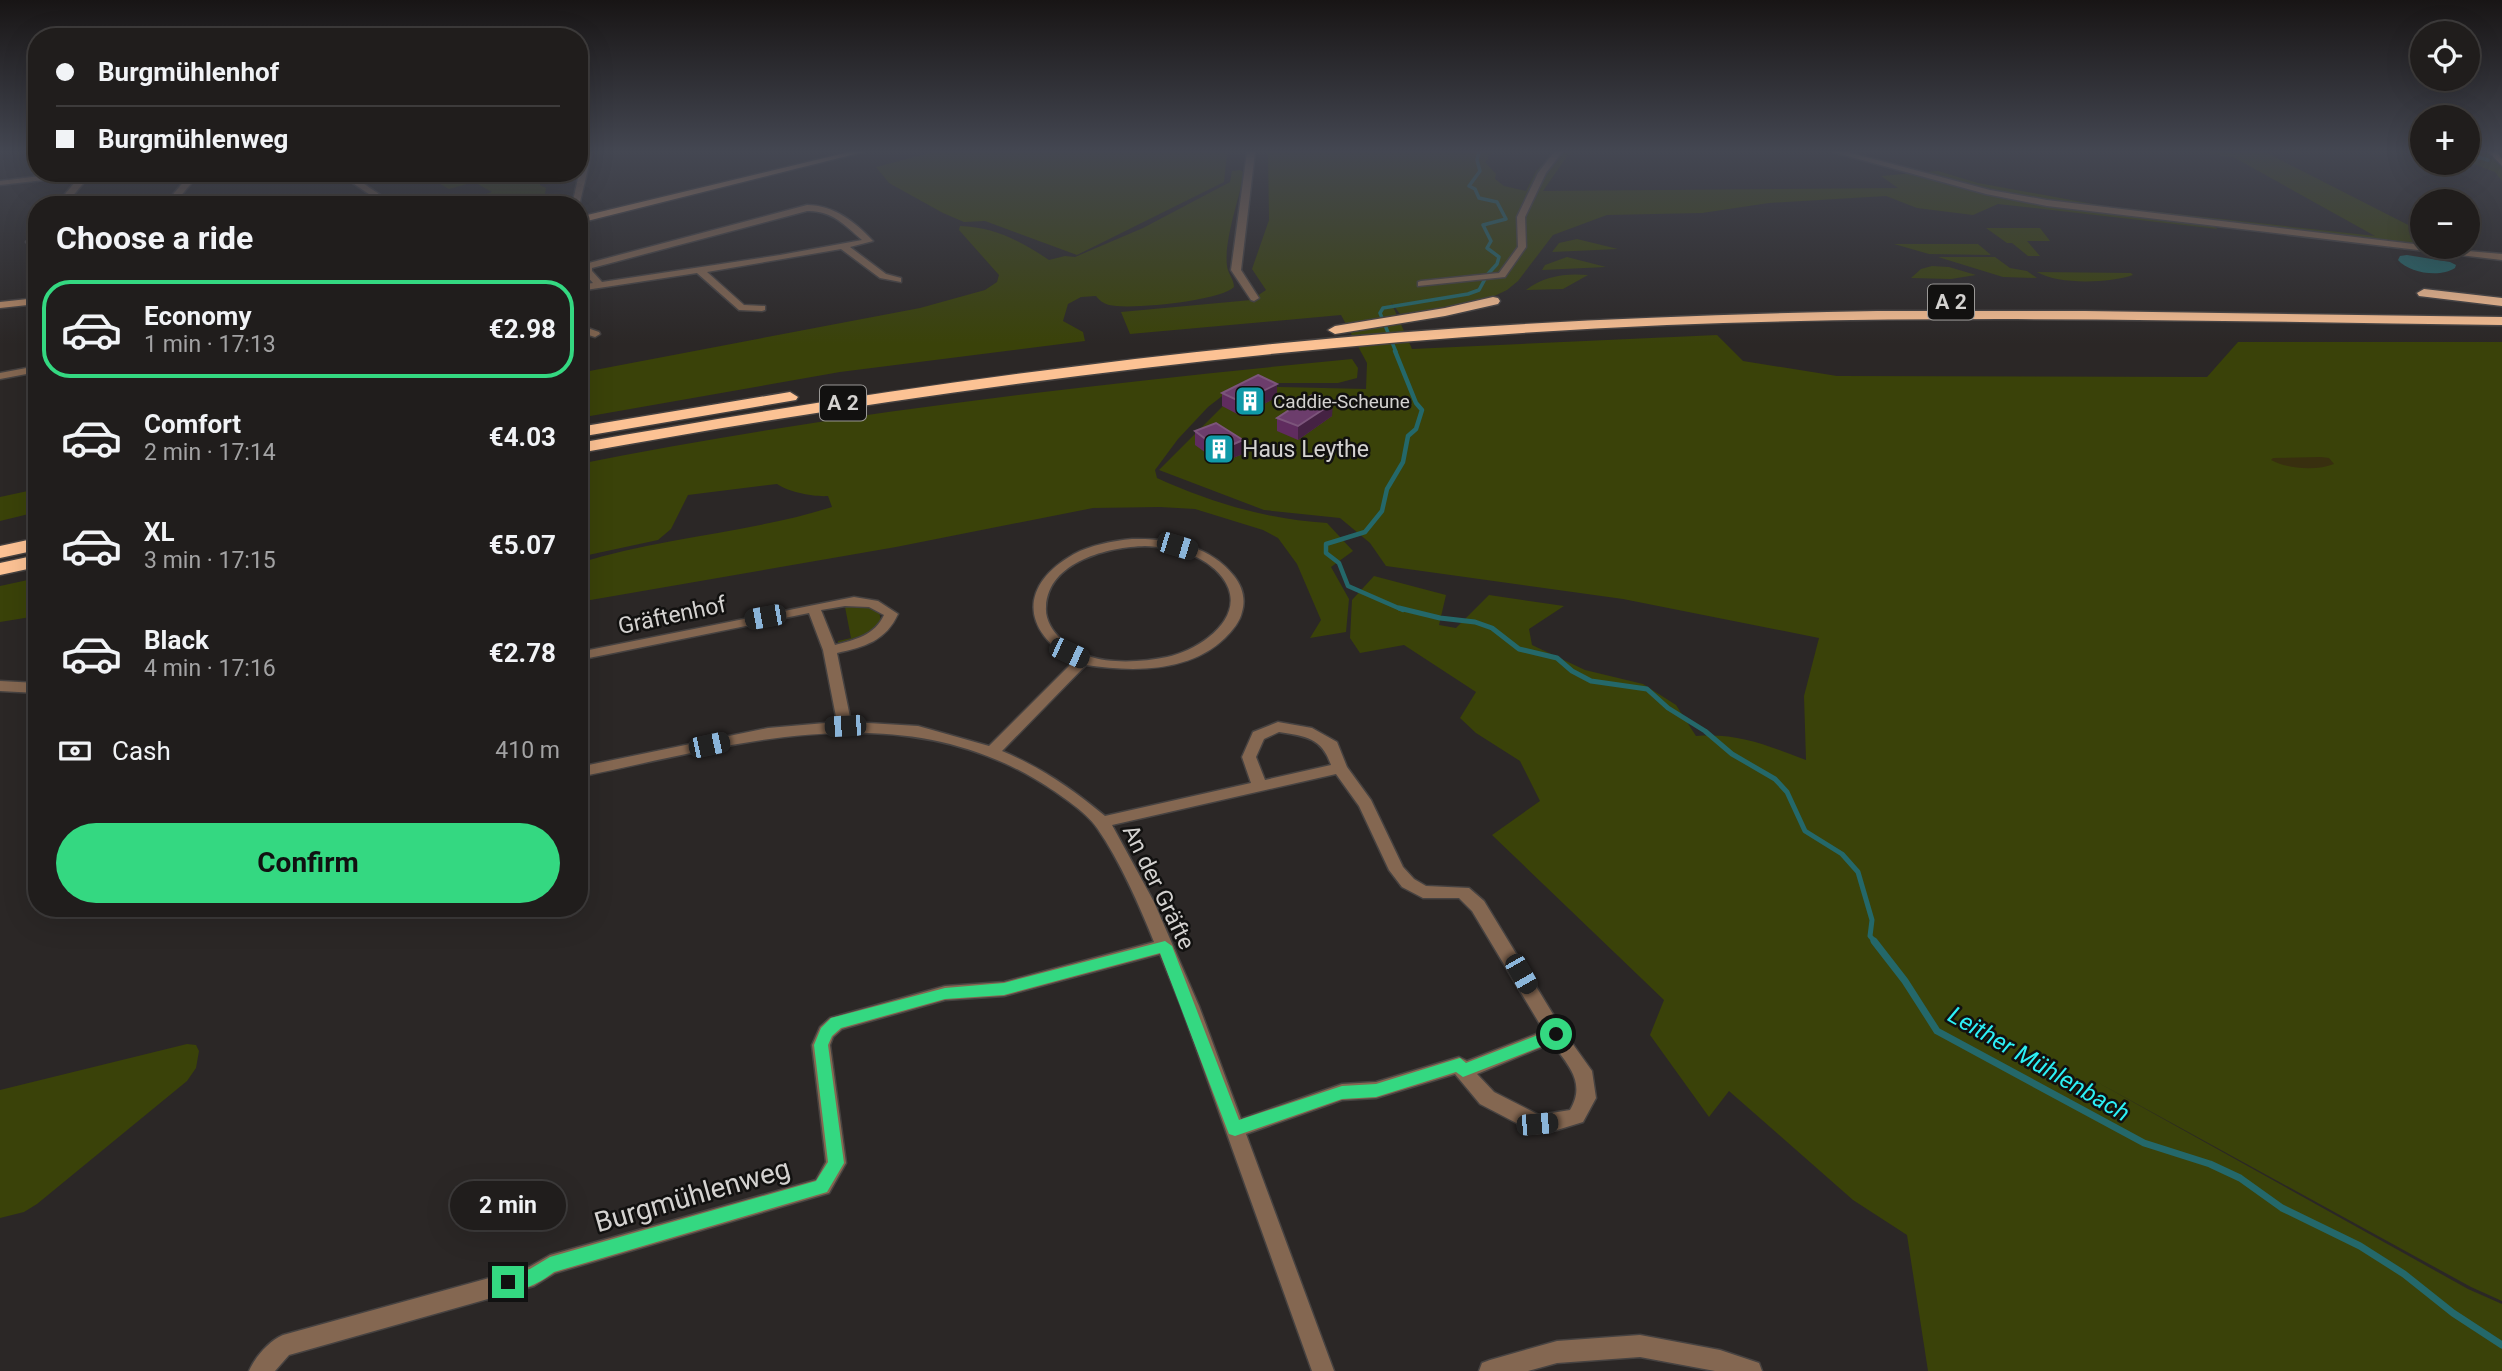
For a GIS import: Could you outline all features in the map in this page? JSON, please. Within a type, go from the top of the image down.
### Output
[{"type":"highway","points":[[2424,293],[2502,302]]},
{"type":"highway","points":[[1402,327],[1493,301]]},
{"type":"highway","name":"A 2","points":[[588,446],[877,397],[1402,327],[1655,309],[1894,302],[2502,308]]},
{"type":"highway","name":"A 2","points":[[1402,327],[1930,315],[2502,321]]},
{"type":"highway","points":[[2186,327],[2291,318]]},
{"type":"highway","points":[[1664,321],[1757,334]]},
{"type":"highway","name":"A 2","points":[[588,431],[951,373],[1101,354],[1338,336]]},
{"type":"highway","points":[[0,552],[28,546]]},
{"type":"highway","points":[[0,569],[28,563]]},
{"type":"street","points":[[588,265],[776,216]]},
{"type":"street","points":[[588,287],[869,241],[839,216]]},
{"type":"street","points":[[1243,216],[1236,270],[1254,298]]},
{"type":"street","points":[[1421,284],[1502,275],[1522,247],[1521,216]]},
{"type":"street","points":[[2157,216],[2502,257]]},
{"type":"street","points":[[843,246],[883,276],[898,280]]},
{"type":"street","points":[[699,270],[742,308],[762,308]]},
{"type":"street","points":[[588,272],[600,285]]},
{"type":"street","points":[[0,305],[28,302]]},
{"type":"street","points":[[588,331],[595,334]]},
{"type":"street","points":[[0,376],[28,371]]},
{"type":"street","points":[[1120,544],[1177,546],[1210,558],[1226,570],[1235,582],[1238,597],[1236,613],[1230,626],[1218,638],[1191,654],[1174,660],[1128,665],[1083,660],[1051,639],[1041,625],[1037,602],[1048,581],[1080,556],[1120,544]]},
{"type":"street","name":"Gräftenhof","points":[[588,654],[855,600],[875,602],[891,614],[888,625],[878,635],[864,642],[830,650]]},
{"type":"street","points":[[814,608],[830,650],[845,726]]},
{"type":"street","points":[[992,752],[1083,660]]},
{"type":"street","points":[[0,686],[28,688]]},
{"type":"street","name":"An der Gräfte","points":[[588,770],[768,733],[845,726],[918,731],[992,752],[1024,766],[1058,786],[1102,822],[1146,902],[1165,946],[1235,1129],[1322,1371]]},
{"type":"street","points":[[1235,1129],[1342,1092],[1376,1090],[1460,1065],[1486,1098],[1537,1124],[1576,1116],[1587,1098],[1583,1071],[1556,1034],[1478,906],[1463,892],[1423,892],[1408,883],[1397,870],[1366,804],[1340,768],[1332,746],[1307,731],[1278,727],[1258,736],[1249,757],[1260,786]]},
{"type":"street","points":[[1102,822],[1340,768]]},
{"type":"street","name":"Burgmühlenweg","points":[[260,1371],[283,1346],[534,1276],[550,1265],[821,1187],[836,1163],[821,1045],[826,1032],[836,1023],[945,993],[1004,989],[1165,946]]},
{"type":"street","points":[[1463,1071],[1556,1034]]},
{"type":"street","points":[[1490,1371],[1557,1353],[1640,1346],[1720,1361],[1751,1371]]},
{"type":"green space","points":[[950,216],[1156,216],[1077,255],[985,221],[964,222]]},
{"type":"green space","points":[[1166,216],[1234,216],[1227,257],[1234,287],[1226,292],[1194,300],[1135,306],[1109,305],[1096,296],[1081,297],[1068,304],[1063,321],[1083,332],[1085,341],[840,372],[588,416],[588,371],[920,308],[985,290],[997,282],[999,275],[959,230],[960,226],[1007,236],[1049,260],[1065,256],[1075,257]]},
{"type":"green space","points":[[1269,216],[1604,216],[1553,235],[1518,281],[1507,290],[1484,301],[1400,314],[1391,302],[1412,349],[1717,335],[1743,361],[1837,376],[2207,377],[2238,342],[2502,342],[2502,1301],[2471,1287],[2097,1082],[2468,1289],[2502,1304],[2502,1371],[1928,1371],[1907,1235],[1853,1200],[1729,1091],[1709,1117],[1650,1035],[1664,1000],[1492,835],[1540,801],[1520,761],[1476,733],[1460,718],[1476,692],[1404,645],[1360,653],[1350,638],[1352,600],[1374,576],[1446,595],[1439,625],[1456,628],[1489,595],[1564,606],[1529,629],[1532,645],[1585,670],[1643,684],[1676,705],[1696,736],[1739,738],[1806,760],[1804,696],[1819,638],[1623,599],[1386,566],[1370,543],[1340,518],[1264,510],[1159,470],[1243,386],[1366,389],[1367,363],[1341,315],[1130,334],[1121,312],[1251,300],[1266,290],[1252,269]]},
{"type":"green space","points":[[2103,216],[2194,216],[2375,236],[2339,216],[2391,216],[2410,226],[2410,245],[2208,223],[2218,229]]},
{"type":"green space","points":[[1986,228],[2040,228],[2050,241],[2027,241],[2040,256],[2028,256]]},
{"type":"green space","points":[[1577,239],[1618,249],[1552,252],[1559,243]]},
{"type":"green space","points":[[1894,244],[1978,244],[1991,255],[1929,254]]},
{"type":"green space","points":[[1567,257],[1606,267],[1542,270],[1545,265]]},
{"type":"green space","points":[[1938,257],[1995,257],[2010,268],[2027,271],[2037,278],[2003,277]]},
{"type":"green space","points":[[1932,266],[1949,267],[1976,275],[1951,279],[1911,278],[1921,269]]},
{"type":"green space","points":[[2037,272],[2133,275],[2111,280],[2071,281]]},
{"type":"green space","points":[[1588,275],[1563,289],[1526,290],[1555,276]]},
{"type":"green space","points":[[1352,359],[1358,368],[1357,378],[1338,383],[1239,383],[1208,407],[1178,439],[1155,470],[1157,478],[1219,502],[1261,514],[1327,523],[1353,551],[1331,567],[1349,599],[1346,632],[1310,638],[1321,620],[1297,564],[1278,538],[1263,530],[1195,509],[1160,507],[1093,508],[896,547],[588,600],[588,560],[642,547],[770,523],[832,507],[828,496],[801,493],[777,484],[688,495],[671,529],[658,540],[588,555],[588,462],[868,415],[1158,379]]},
{"type":"green space","points":[[28,491],[28,514],[0,521],[0,497]]},
{"type":"green space","points":[[28,580],[28,617],[0,622],[0,586]]},
{"type":"green space","points":[[867,605],[879,611],[881,621],[873,632],[838,643],[851,638],[845,607],[831,608]]},
{"type":"green space","points":[[187,1044],[196,1045],[199,1051],[196,1068],[187,1081],[37,1204],[24,1212],[0,1218],[0,1090]]},
{"type":"sand","points":[[2273,458],[2329,458],[2334,464],[2319,468],[2302,468],[2271,460]]},
{"type":"water","points":[[2400,256],[2456,265],[2449,271],[2425,273],[2403,264],[2398,260]]},
{"type":"building","points":[[1258,375],[1277,384],[1241,402],[1222,393]]},
{"type":"building","points":[[1312,395],[1333,403],[1298,426],[1277,418]]},
{"type":"building","points":[[1216,423],[1243,440],[1220,450],[1195,431]]},
{"type":"waterway","name":"Leither Mühlenbach","points":[[1487,275],[1497,264],[1499,257],[1487,248],[1491,241],[1483,225],[1506,219],[1504,216]]},
{"type":"waterway","name":"Leither Mühlenbach","points":[[1396,352],[1380,313],[1383,308],[1468,294],[1479,290],[1485,279]]},
{"type":"waterway","name":"Leither Mühlenbach","points":[[1395,351],[1416,403],[1422,410],[1416,429],[1408,436],[1403,462],[1387,489],[1382,511],[1365,532],[1326,544],[1326,553],[1339,563],[1348,586],[1403,610]]},
{"type":"waterway","name":"Leither Mühlenbach","points":[[1399,608],[1440,618],[1475,622],[1492,628],[1519,649],[1557,658],[1572,671],[1591,681],[1647,689],[1668,708],[1705,731],[1732,754],[1775,779],[1787,792],[1805,831],[1842,854],[1858,872],[1872,920],[1870,936],[1875,942]]},
{"type":"waterway","name":"Leither Mühlenbach","points":[[1874,941],[1905,981],[1937,1031],[2144,1143],[2210,1164],[2240,1178],[2282,1208],[2360,1246],[2404,1274],[2453,1313],[2502,1345]]},
{"type":"place","name":"Caddie-Scheune","points":[[1250,401]]},
{"type":"place","name":"Haus Leythe","points":[[1219,449]]},
{"type":"route","points":[[508,1282],[534,1276],[550,1265],[821,1187],[836,1163],[821,1045],[826,1032],[836,1023],[945,993],[1004,989],[1165,946],[1235,1129],[1342,1092],[1376,1090],[1460,1065],[1463,1071],[1556,1034]]}]
